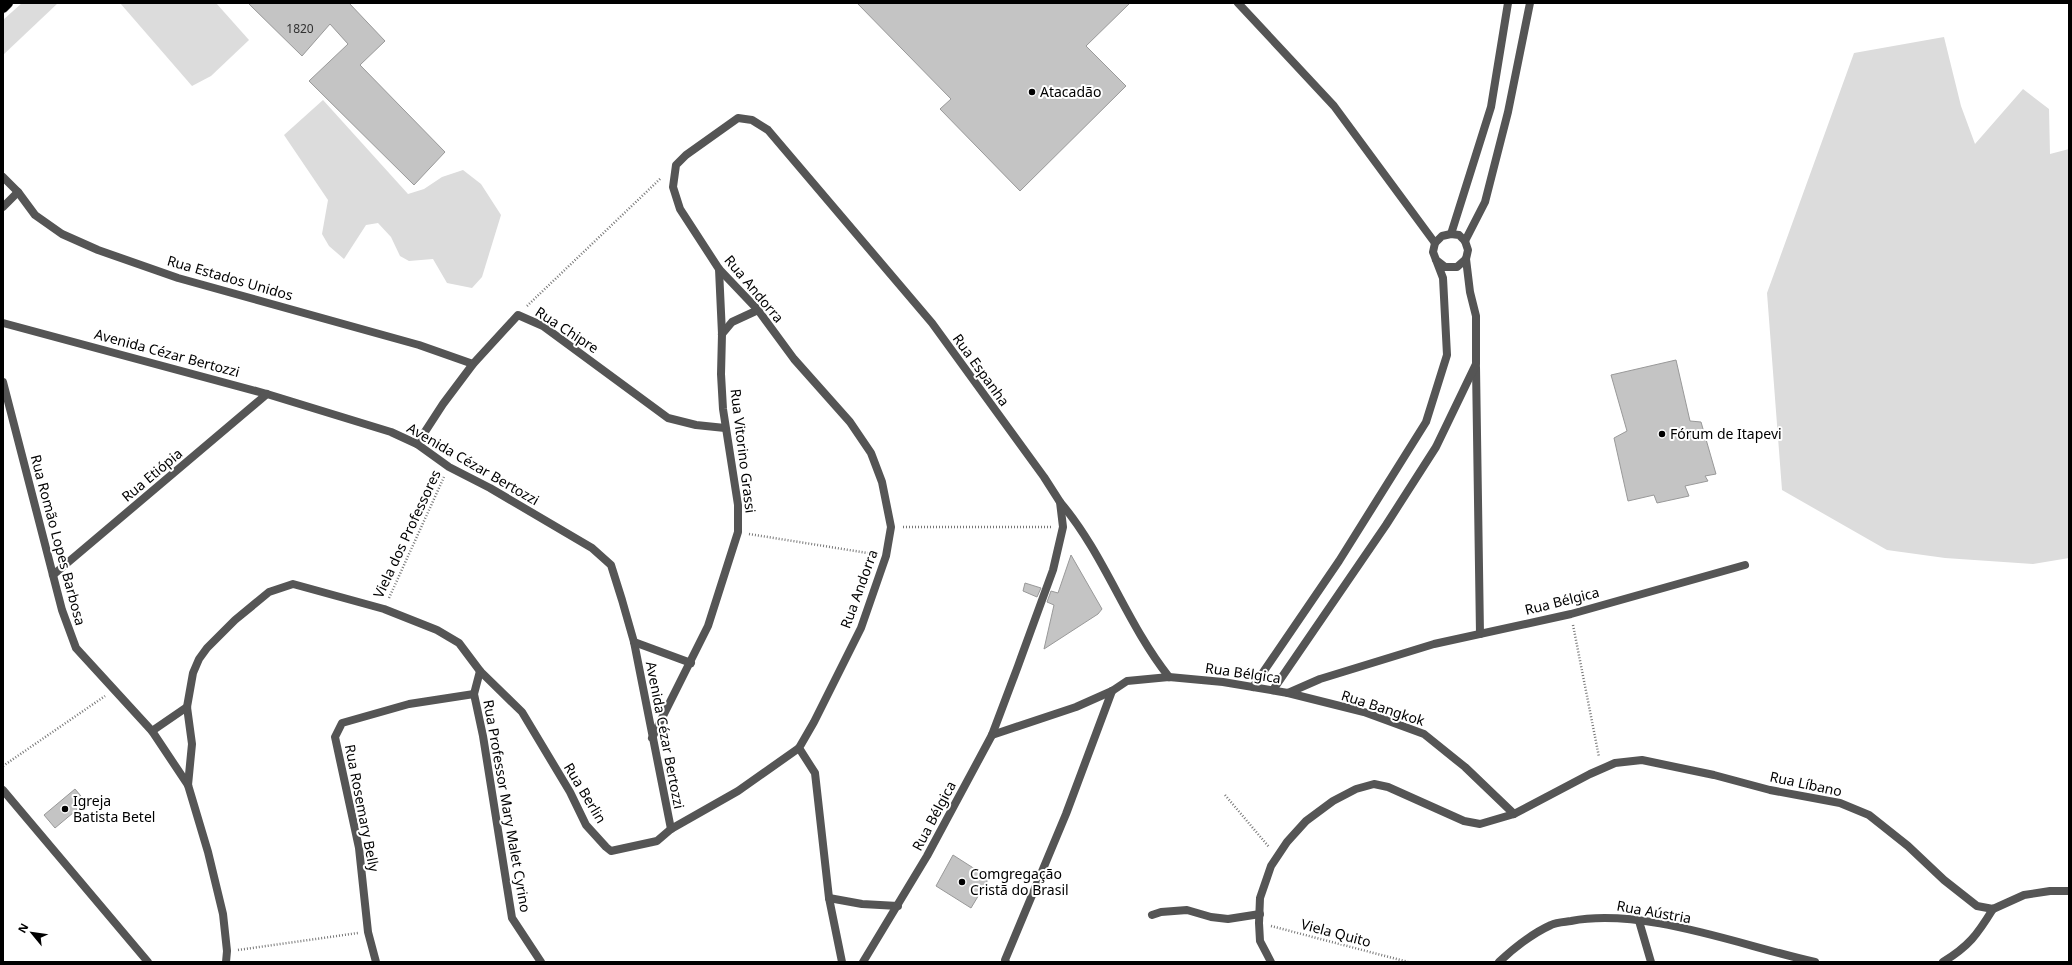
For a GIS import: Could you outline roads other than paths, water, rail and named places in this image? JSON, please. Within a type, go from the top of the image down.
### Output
[{"type":"main road","points":[[3,8],[8,3]]},
{"type":"street","points":[[1238,3],[1334,106],[1435,243]]},
{"type":"street","points":[[1451,234],[1491,107],[1508,3]]},
{"type":"street","points":[[1465,241],[1485,202],[1508,112],[1530,3]]},
{"type":"street","name":"Rua Espanha","points":[[701,144],[738,118],[752,120],[768,130],[932,323],[1044,477],[1060,502],[1062,527],[1053,570],[992,735]]},
{"type":"street","name":"Rua Andorra","points":[[701,144],[686,155],[676,165],[673,187],[680,209],[719,269],[758,310],[794,359],[850,422],[871,453],[882,482],[891,527],[886,556],[861,628],[814,722],[798,748]]},
{"type":"street","name":"Rua Estados Unidos","points":[[3,177],[18,192],[35,216],[62,234],[98,250],[178,278],[419,345],[473,364]]},
{"type":"street","points":[[3,207],[18,192]]},
{"type":"street","points":[[1253,687],[1339,562],[1426,422],[1448,355],[1443,278],[1433,252],[1435,243],[1442,236],[1451,234],[1458,236],[1465,241],[1468,250],[1466,259],[1470,292],[1476,316],[1480,634]]},
{"type":"street","points":[[1436,260],[1445,267],[1457,267],[1466,259]]},
{"type":"street","name":"Rua Vitorino Grassi","points":[[652,738],[690,663],[713,612],[738,532],[738,505],[725,428],[720,374],[722,334],[719,269]]},
{"type":"street","points":[[722,334],[732,322],[758,310]]},
{"type":"street","name":"Rua Chipre","points":[[418,444],[443,404],[473,364],[518,315],[543,326],[668,418],[696,425],[725,428]]},
{"type":"street","name":"Avenida Cézar Bertozzi","points":[[3,323],[267,394],[391,432],[418,444],[449,467],[490,488],[586,544],[611,565],[634,642],[670,829]]},
{"type":"street","points":[[1273,690],[1386,525],[1436,447],[1476,364]]},
{"type":"street","name":"Rua Romão Lopes Barbosa","points":[[3,382],[62,610],[76,648],[152,731],[188,785]]},
{"type":"street","name":"Rua Etiópia","points":[[53,575],[267,394]]},
{"type":"street","points":[[1060,502],[1079,524],[1152,656],[1169,677]]},
{"type":"street","name":"Rua Bélgica","points":[[863,962],[927,856],[992,735],[1046,718],[1112,691],[1128,681],[1169,677],[1253,687],[1288,693],[1320,679],[1411,651],[1571,614],[1745,565]]},
{"type":"street","name":"Rua Berlin","points":[[188,785],[192,744],[187,707],[193,673],[199,659],[235,620],[269,592],[293,584],[384,609],[437,630],[459,643],[480,671],[522,712],[570,792],[586,825],[606,847],[611,850],[657,841],[670,829],[738,791],[798,748]]},
{"type":"street","points":[[634,642],[690,663]]},
{"type":"street","points":[[474,694],[480,671]]},
{"type":"street","points":[[1005,961],[1066,814],[1112,691]]},
{"type":"street","name":"Rua Bangkok","points":[[1288,693],[1364,712],[1424,734],[1465,767],[1514,814]]},
{"type":"street","name":"Rua Rosemary Belly","points":[[376,962],[368,932],[359,848],[335,737],[342,723],[409,704],[474,694]]},
{"type":"street","name":"Rua Professor Mary Malet Cyrino","points":[[474,694],[483,736],[512,918],[541,962]]},
{"type":"street","points":[[152,731],[187,707]]},
{"type":"street","points":[[798,748],[815,773],[830,898],[842,962]]},
{"type":"street","name":"Rua Líbano","points":[[1271,962],[1260,941],[1259,923],[1260,898],[1272,866],[1287,842],[1306,821],[1333,801],[1356,789],[1374,784],[1388,788],[1464,821],[1480,824],[1514,814],[1615,764],[1642,760],[1714,775],[1770,790],[1840,803],[1869,815],[1908,846],[1961,894],[1977,906],[1993,909]]},
{"type":"street","points":[[188,785],[208,852],[221,907],[227,951],[226,962]]},
{"type":"street","points":[[3,790],[148,962]]},
{"type":"street","points":[[1943,962],[1962,950],[1977,936],[1993,909],[2024,895],[2050,891],[2069,891]]},
{"type":"street","points":[[830,898],[862,904],[898,906]]},
{"type":"street","points":[[1152,915],[1161,912],[1187,910],[1211,917],[1228,919],[1260,914]]},
{"type":"street","name":"Rua Aústria","points":[[1499,962],[1524,941],[1552,925],[1590,917],[1622,918],[1692,931],[1815,962]]},
{"type":"street","points":[[1638,921],[1651,962]]},
{"type":"place","name":"Atacadão","points":[[1032,92]]},
{"type":"place","name":"Fórum de Itapevi","points":[[1662,434]]},
{"type":"place","name":"Igreja Batista Betel","points":[[65,809]]},
{"type":"place","name":"Comgregação Cristã do Brasil","points":[[962,882]]}]
